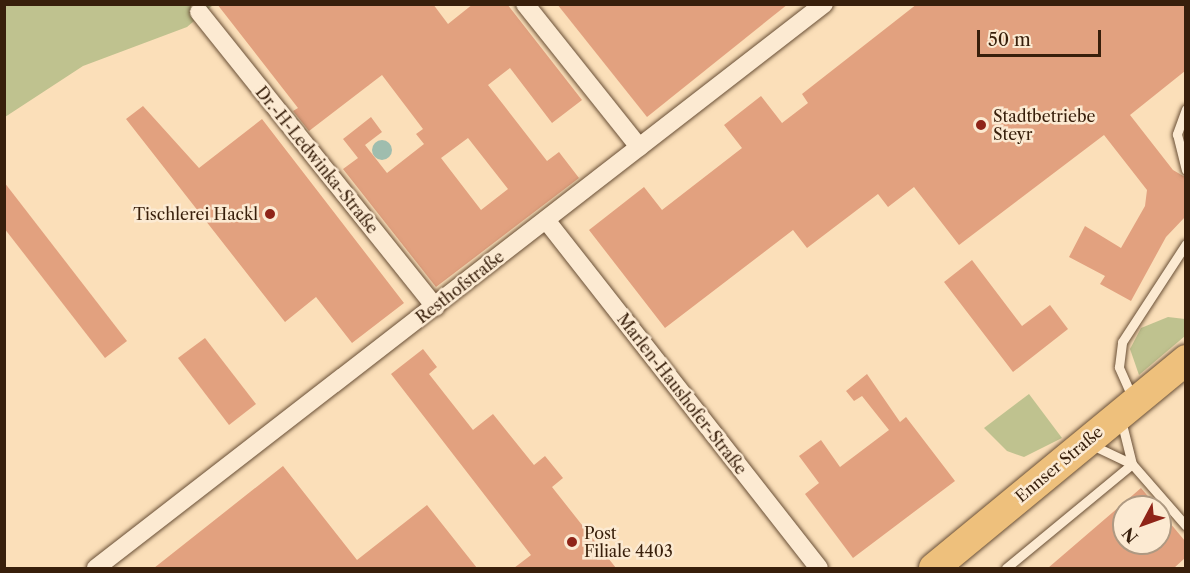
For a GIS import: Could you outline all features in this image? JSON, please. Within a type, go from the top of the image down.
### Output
[{"type":"main road","name":"Ennser Straße","points":[[934,568],[1185,360]]},
{"type":"street","points":[[525,4],[639,147]]},
{"type":"street","name":"Resthofstraße","points":[[96,568],[824,4]]},
{"type":"street","name":"Dr.-H-Ledwinka-Straße","points":[[199,12],[435,307]]},
{"type":"street","name":"Marlen-Haushofer-Straße","points":[[546,220],[819,568]]},
{"type":"lane","points":[[1185,109],[1177,134],[1185,170]]},
{"type":"lane","points":[[1132,464],[1120,374],[1122,342],[1185,244]]},
{"type":"lane","points":[[1086,442],[1132,464],[1185,526]]},
{"type":"lane","points":[[1006,568],[1132,464]]},
{"type":"green space","points":[[5,5],[213,5],[187,27],[83,66],[5,117]]},
{"type":"green space","points":[[1168,317],[1185,319],[1185,336],[1139,375],[1130,349],[1141,328]]},
{"type":"green space","points":[[1029,394],[1062,438],[1024,457],[1007,451],[984,428]]},
{"type":"shaded area","points":[[382,140],[389,143],[392,150],[389,157],[382,160],[375,157],[372,150],[375,143]]},
{"type":"building","points":[[217,4],[433,4],[448,24],[473,4],[507,4],[582,100],[552,123],[510,68],[488,85],[547,161],[559,152],[579,178],[436,287],[343,169],[358,158],[343,139],[371,117],[382,132],[365,145],[387,173],[424,144],[416,134],[423,129],[382,75],[309,131],[293,111],[298,108]],"holes":[[[468,138],[508,189],[481,210],[441,158]]]},
{"type":"building","points":[[557,4],[788,4],[647,117]]},
{"type":"building","name":"Stadtbetriebe Steyr","points":[[917,4],[1185,4],[1185,71],[1130,115],[1173,170],[1185,177],[1185,217],[1166,237],[1131,301],[1100,284],[1105,276],[1069,257],[1085,226],[1121,248],[1145,206],[1147,190],[1104,135],[959,245],[914,187],[888,207],[878,194],[807,248],[793,230],[665,328],[589,230],[644,187],[662,210],[742,148],[724,125],[761,96],[782,123],[808,103],[802,94]]},
{"type":"building","name":"Tischlerei Hackl","points":[[143,106],[199,168],[262,119],[404,303],[352,343],[316,297],[285,322],[126,119]]},
{"type":"building","points":[[4,182],[127,341],[105,358],[4,228]]},
{"type":"building","points":[[972,260],[1022,326],[1050,305],[1068,329],[1013,372],[944,282]]},
{"type":"building","points":[[205,338],[256,404],[229,425],[178,358]]},
{"type":"building","points":[[423,349],[437,367],[429,374],[473,430],[493,414],[534,465],[545,456],[563,478],[552,487],[616,568],[514,568],[531,555],[391,374]]},
{"type":"building","points":[[867,374],[900,422],[906,417],[955,481],[853,558],[805,494],[819,483],[799,456],[821,440],[840,467],[889,430],[862,396],[854,401],[846,391]]},
{"type":"building","points":[[283,466],[357,560],[427,505],[477,568],[154,568]]},
{"type":"building","points":[[1141,488],[1147,495],[1133,495]]},
{"type":"building","points":[[1112,513],[1112,555],[1172,555],[1172,525],[1185,541],[1185,558],[1174,568],[1048,568]]},
{"type":"place","name":"Stadtbetriebe Steyr","points":[[981,125]]},
{"type":"place","name":"Tischlerei Hackl","points":[[270,214]]},
{"type":"place","name":"Post Filiale 4403","points":[[572,542]]}]
